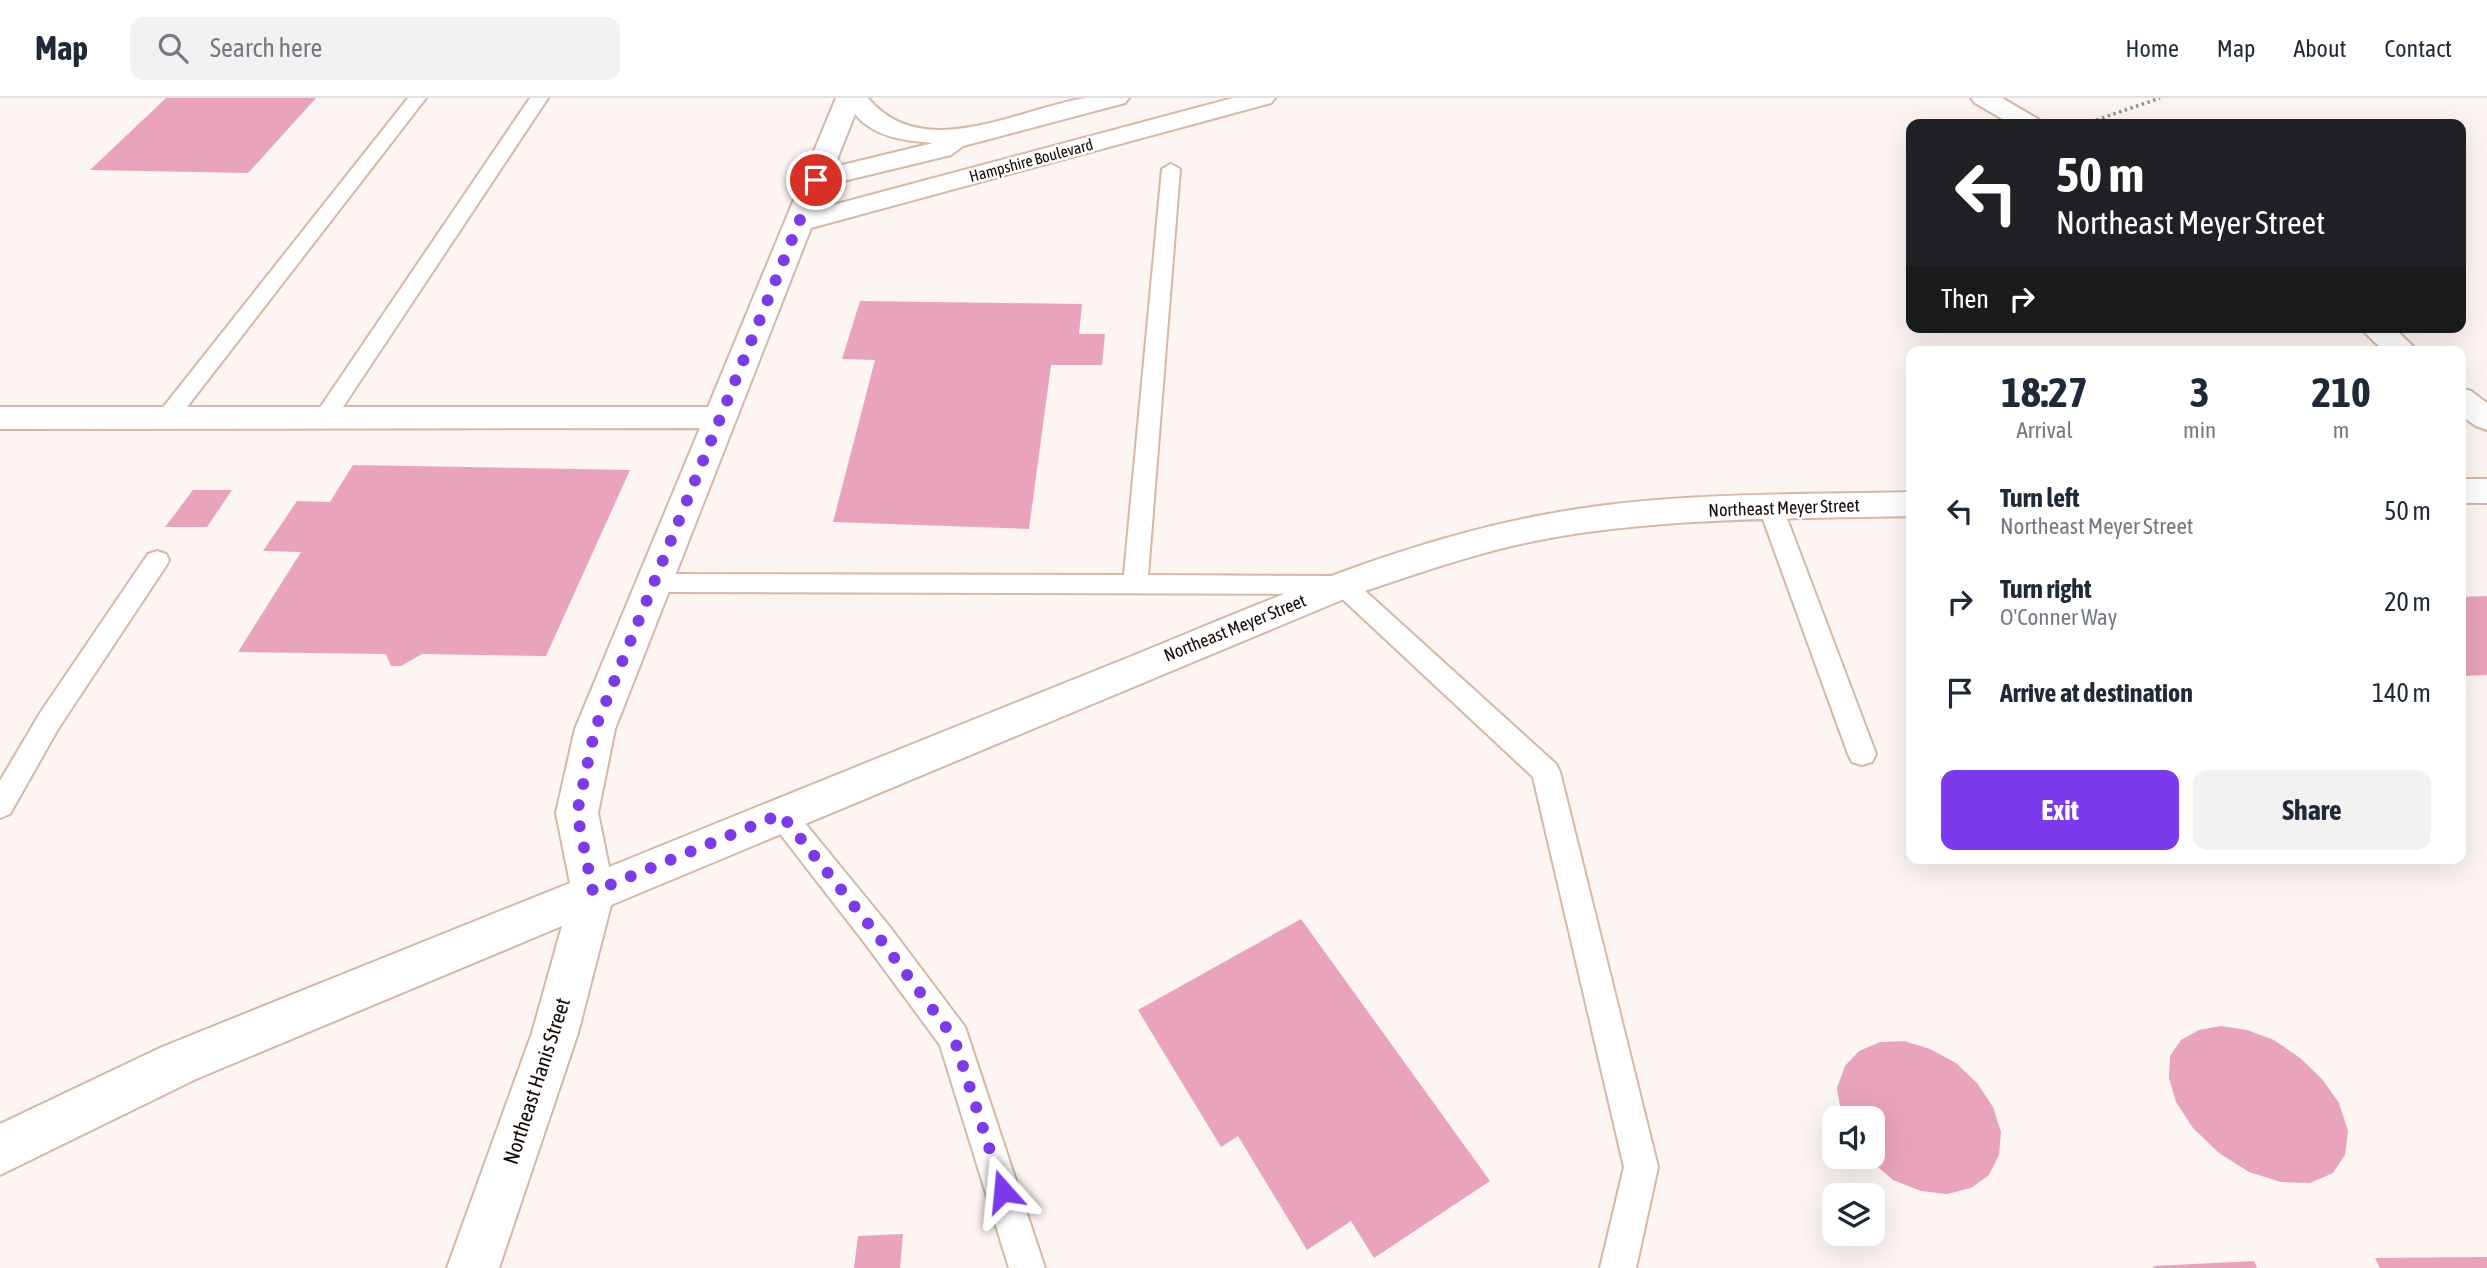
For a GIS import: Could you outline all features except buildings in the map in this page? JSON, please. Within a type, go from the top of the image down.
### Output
[{"type":"street","points":[[593,892],[577,813],[595,729],[849,98]]},
{"type":"street","points":[[855,98],[880,124],[896,130],[962,138]]},
{"type":"street","points":[[816,180],[942,149],[962,138],[1116,98]]},
{"type":"street","name":"Hampshire Boulevard","points":[[801,222],[1262,98]]},
{"type":"street","points":[[1984,98],[2020,119]]},
{"type":"street","points":[[2381,333],[2397,346]]},
{"type":"street","points":[[2466,403],[2487,419]]},
{"type":"street","points":[[0,418],[719,418]]},
{"type":"street","points":[[2466,491],[2487,491]]},
{"type":"street","name":"Northeast Meyer Street","points":[[0,1150],[179,1063],[1343,585],[1471,542],[1576,521],[1670,511],[1906,504]]},
{"type":"street","name":"Northeast Hanis Street","points":[[473,1268],[555,1032],[593,892]]},
{"type":"lane","points":[[165,420],[417,98]]},
{"type":"lane","points":[[323,419],[539,98]]},
{"type":"lane","points":[[1135,584],[1171,169]]},
{"type":"lane","points":[[1770,508],[1862,754]]},
{"type":"lane","points":[[0,806],[49,721],[157,560]]},
{"type":"lane","points":[[653,583],[1343,585],[1546,772],[1641,1167],[1618,1268]]},
{"type":"lane","points":[[781,814],[878,936],[954,1038],[1027,1268]]},
{"type":"path","points":[[2099,119],[2160,98]]},
{"type":"route","points":[[816,180],[595,729],[577,813],[593,892],[781,814],[878,936],[954,1038],[1003,1191]]}]
